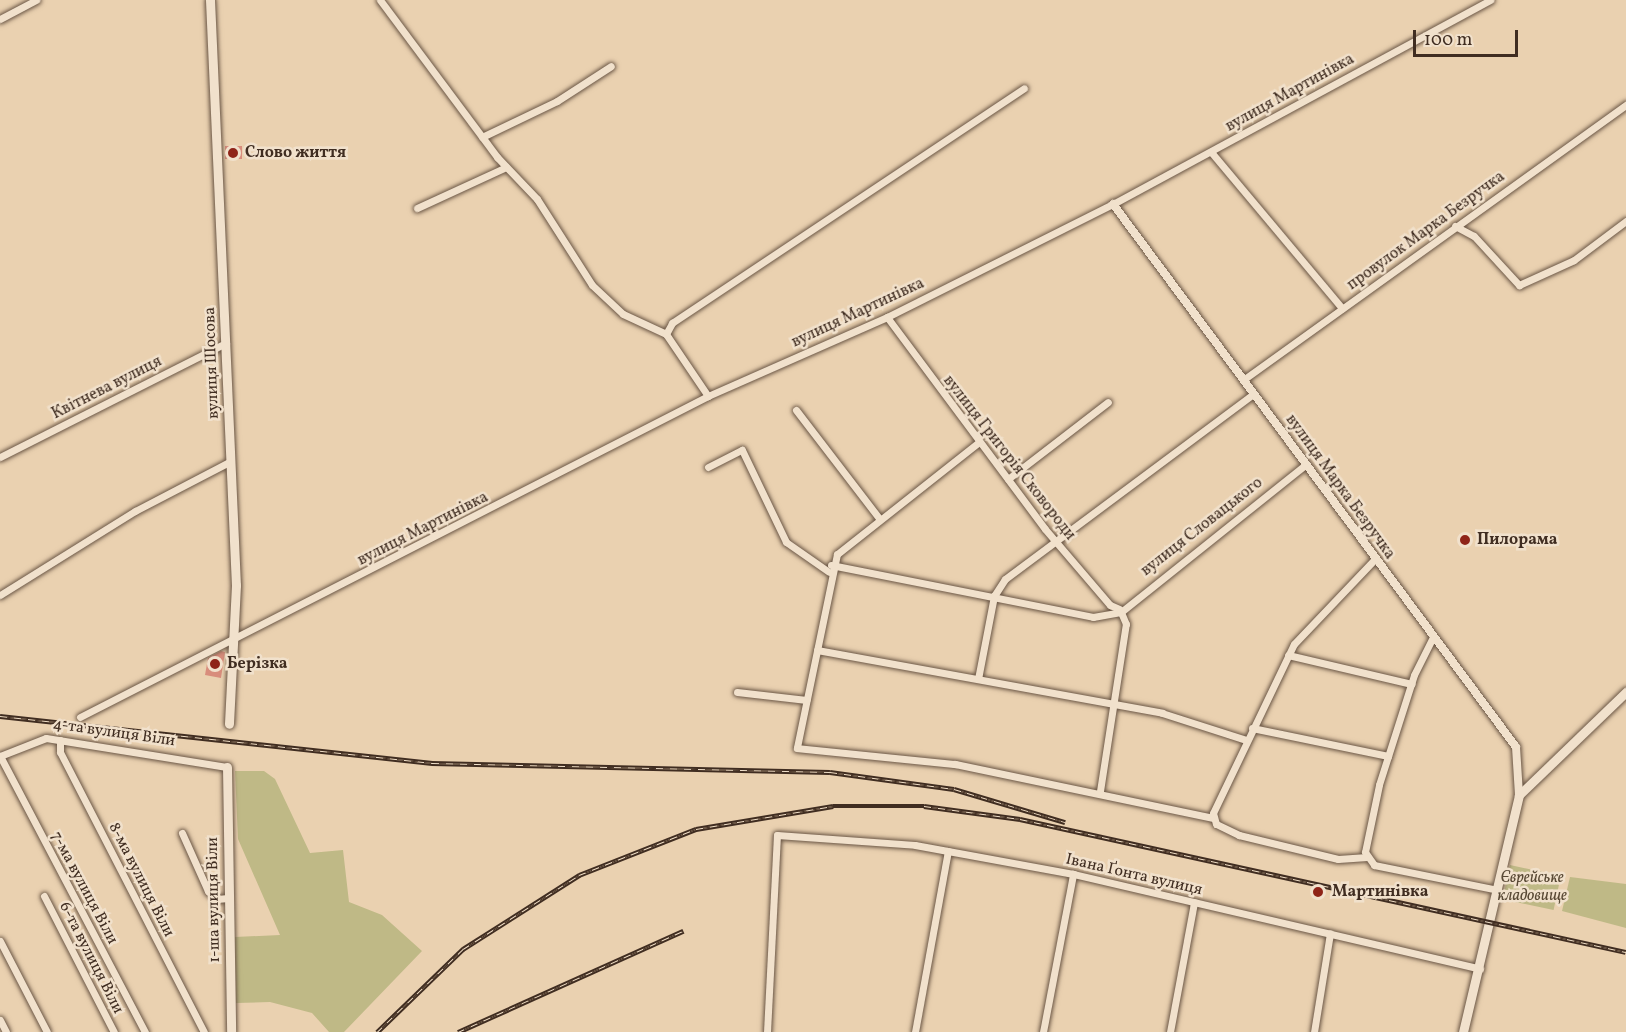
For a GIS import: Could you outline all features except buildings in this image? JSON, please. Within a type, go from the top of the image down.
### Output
[{"type":"main road","name":"вулиця Шосова","points":[[210,0],[231,461],[234,642],[229,724]]},
{"type":"main road","points":[[1463,1032],[1490,927],[1519,795],[1626,692]]},
{"type":"main road","name":"1-ша вулиця Віли","points":[[227,767],[231,1032]]},
{"type":"street","points":[[0,19],[36,0]]},
{"type":"street","points":[[380,0],[482,137],[506,167],[537,199],[592,285],[623,314],[666,334],[708,396]]},
{"type":"street","name":"вулиця Мартинівка","points":[[80,717],[207,650],[234,642],[708,396],[887,317],[1113,204],[1490,0]]},
{"type":"street","points":[[482,137],[557,100],[611,66]]},
{"type":"street","points":[[666,334],[672,323],[1024,88]]},
{"type":"street","name":"провулок Марка Безручка","points":[[1243,380],[1626,105]]},
{"type":"street","points":[[1211,152],[1342,308]]},
{"type":"street","points":[[417,208],[506,167]]},
{"type":"street","name":"вулиця Марка Безручка","points":[[1113,204],[1516,747],[1519,795]]},
{"type":"street","points":[[1455,226],[1474,236],[1519,285],[1574,260],[1626,220]]},
{"type":"street","name":"вулиця Григорія Сковороди","points":[[887,317],[1056,542],[1110,605],[1120,610]]},
{"type":"street","name":"Квітнева вулиця","points":[[0,457],[226,343]]},
{"type":"street","points":[[978,679],[994,596],[1005,579],[1253,394]]},
{"type":"street","points":[[1008,479],[1108,402]]},
{"type":"street","points":[[796,410],[879,518]]},
{"type":"street","points":[[979,442],[847,542],[830,569],[817,650],[797,748],[955,764],[1100,791],[1213,818],[1226,830],[1259,841],[1338,859],[1366,857]]},
{"type":"street","points":[[708,466],[742,450],[786,542],[830,569],[994,596],[1093,616],[1120,610],[1126,624],[1100,791]]},
{"type":"street","points":[[0,595],[135,511],[231,461]]},
{"type":"street","name":"вулиця Словацького","points":[[1120,610],[1305,465]]},
{"type":"street","points":[[1213,818],[1246,740],[1288,655],[1375,559]]},
{"type":"street","points":[[1433,637],[1412,684],[1388,756],[1364,844],[1366,857],[1374,865],[1498,890]]},
{"type":"street","points":[[817,650],[1211,724],[1246,740]]},
{"type":"street","points":[[1288,655],[1412,684]]},
{"type":"street","points":[[737,692],[807,700]]},
{"type":"street","points":[[1252,728],[1388,756]]},
{"type":"street","name":"4-та вулиця Віли","points":[[0,756],[31,739],[60,740],[227,767]]},
{"type":"street","name":"8-ма вулиця Віли","points":[[60,740],[60,752],[204,1032]]},
{"type":"street","name":"7-ма вулиця Віли","points":[[0,756],[145,1032]]},
{"type":"street","points":[[182,833],[208,891],[216,899],[228,898]]},
{"type":"street","name":"Івана Ґонта вулиця","points":[[767,1032],[777,835],[948,850],[1073,874],[1480,969]]},
{"type":"street","points":[[915,1032],[948,850]]},
{"type":"street","points":[[1043,1032],[1073,874]]},
{"type":"street","name":"6-та вулиця Віли","points":[[44,897],[114,1032]]},
{"type":"street","points":[[1170,1032],[1194,902]]},
{"type":"street","points":[[1314,1032],[1330,933]]},
{"type":"street","points":[[0,941],[46,1032]]},
{"type":"street","points":[[0,1020],[6,1032]]},
{"type":"green space","points":[[235,771],[264,771],[275,779],[310,853],[343,850],[349,902],[382,915],[422,951],[344,1032],[329,1032],[312,1013],[270,1002],[236,1003],[235,937],[280,935],[238,839]]},
{"type":"green space","name":"Єврейське кладовище","points":[[1510,865],[1561,876],[1554,910],[1503,899]]},
{"type":"green space","points":[[1570,877],[1626,884],[1626,928],[1562,911]]},
{"type":"railway","points":[[0,716],[432,763],[830,772],[954,789],[1065,822]]},
{"type":"railway","points":[[377,1032],[463,949],[579,875],[696,829],[833,806],[924,806],[1020,819],[1626,952]]},
{"type":"railway","points":[[458,1032],[683,931]]},
{"type":"place","name":"Слово життя","points":[[233,153]]},
{"type":"place","name":"Пилорама","points":[[1465,540]]},
{"type":"place","name":"Берізка","points":[[215,664]]},
{"type":"place","name":"Мартинівка","points":[[1318,892]]}]
